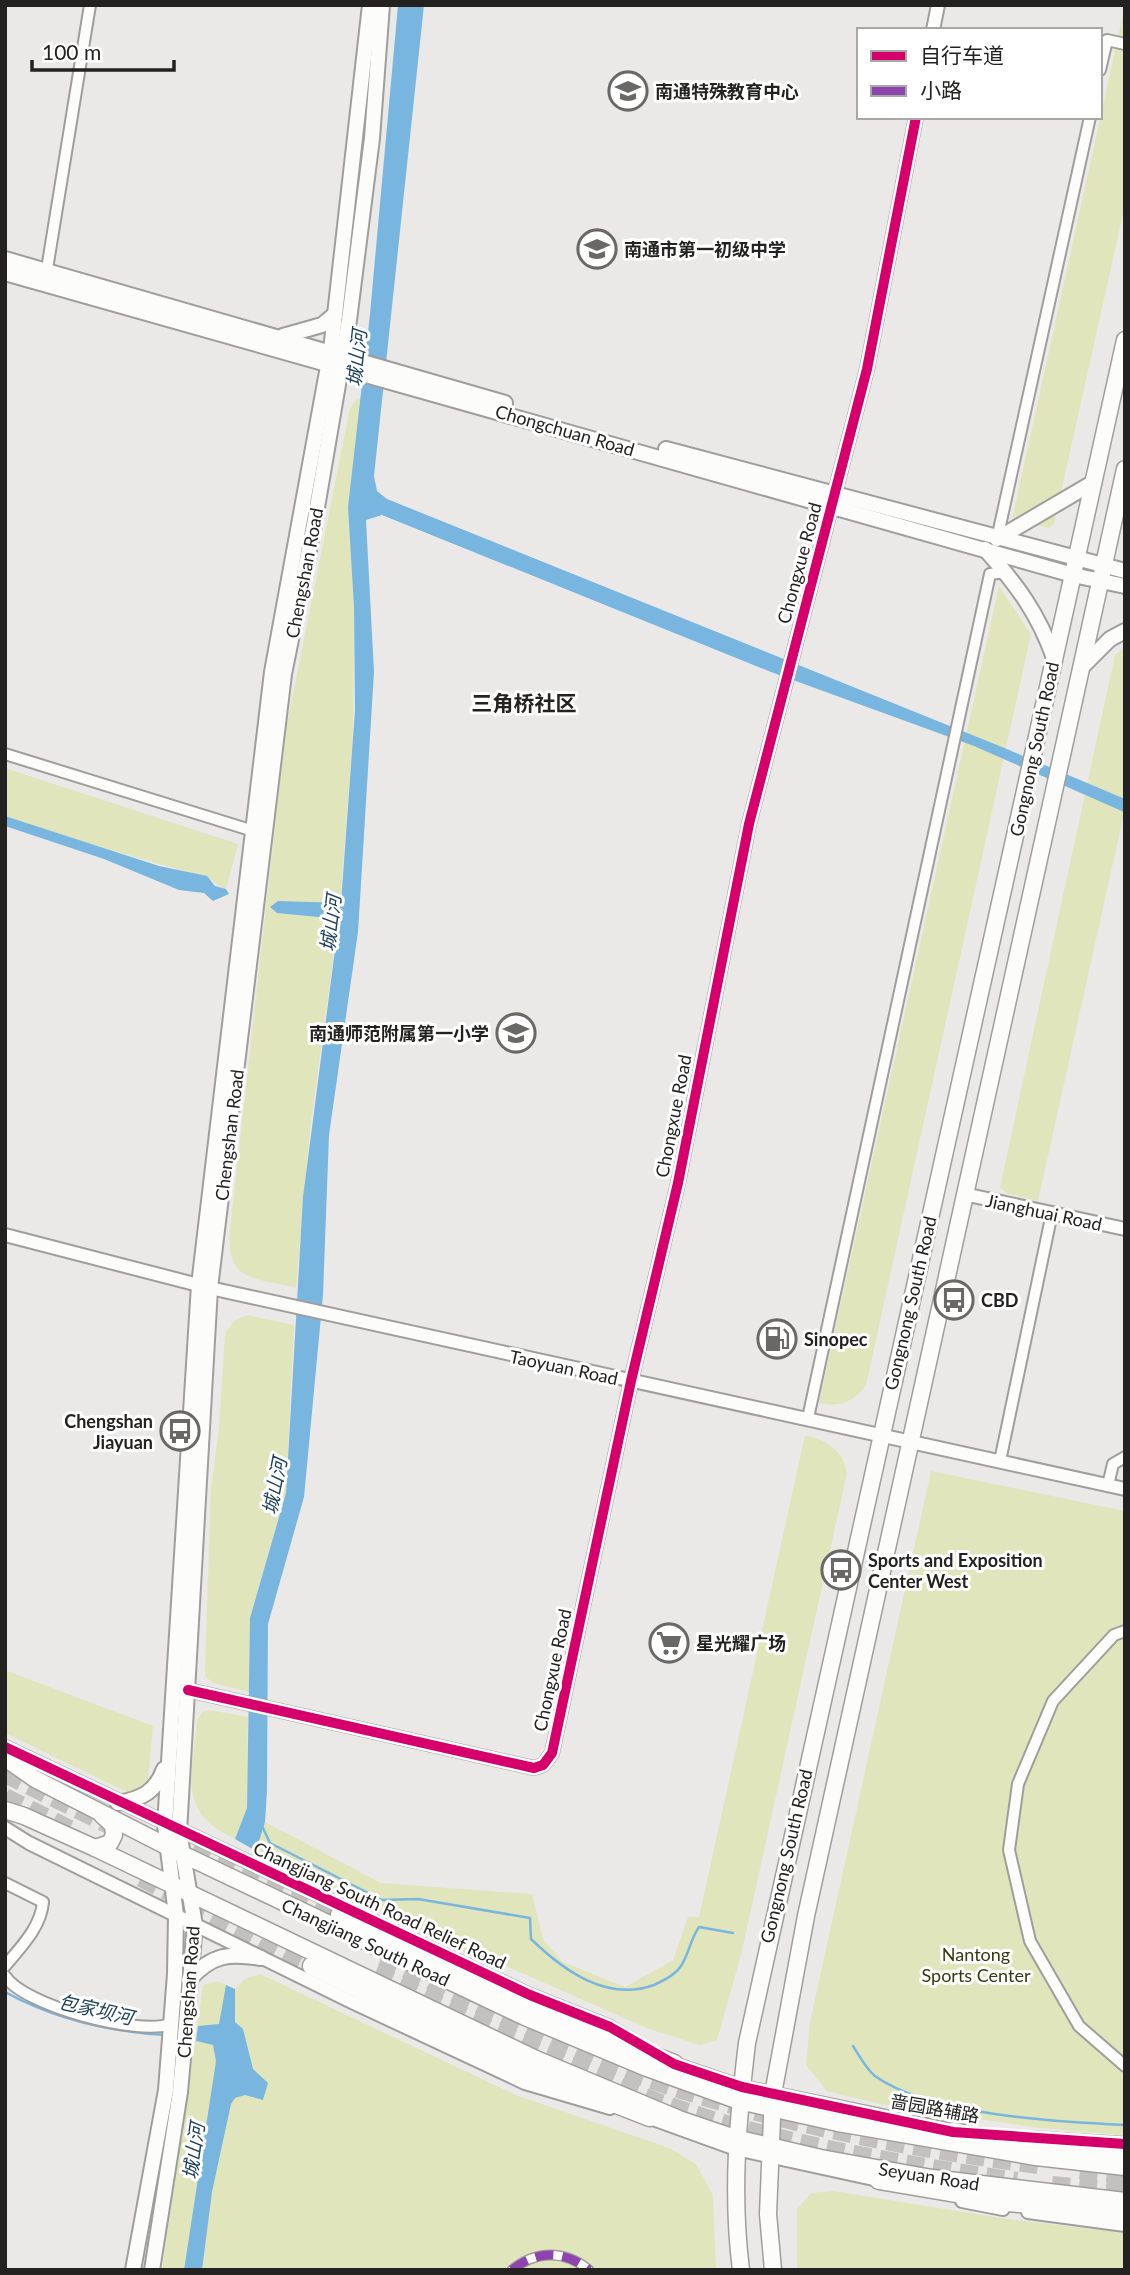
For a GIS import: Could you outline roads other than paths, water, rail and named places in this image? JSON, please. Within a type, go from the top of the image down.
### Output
[{"type":"highway","points":[[340,1915],[539,2011],[674,2064]]},
{"type":"highway","points":[[312,1966],[506,2061],[650,2117]]},
{"type":"highway","points":[[953,2132],[1022,2145],[1125,2156]]},
{"type":"highway","points":[[879,2180],[1009,2202],[1125,2214]]},
{"type":"main road","name":"Chengshan Road","points":[[342,361],[335,314],[370,5]]},
{"type":"main road","name":"Chengshan Road","points":[[133,2270],[176,2030],[190,1980],[195,1925],[188,1892],[165,1825],[204,1287],[259,832],[272,672],[342,361],[372,138],[382,5]]},
{"type":"main road","name":"Chongchuan Road","points":[[5,259],[281,337],[342,361]]},
{"type":"main road","name":"Chongchuan Road","points":[[5,273],[342,361],[833,501],[984,548],[1101,573],[1125,571]]},
{"type":"main road","points":[[281,337],[322,325],[335,314]]},
{"type":"main road","name":"Gongnong South Road","points":[[741,2270],[734,2200],[736,2143],[747,2042],[1125,340]]},
{"type":"main road","points":[[997,538],[1094,481]]},
{"type":"main road","name":"Gongnong South Road","points":[[774,2270],[768,2214],[773,2100],[806,1916],[1101,573],[1124,482]]},
{"type":"main road","name":"Chongchuan Road","points":[[833,501],[997,538],[1075,568]]},
{"type":"main road","points":[[984,548],[1006,572],[1041,622],[1054,659]]},
{"type":"main road","name":"Chongchuan Road","points":[[1101,573],[1125,586]]},
{"type":"main road","points":[[1082,667],[1110,639],[1125,631]]},
{"type":"main road","name":"Chengshan Road","points":[[152,2270],[180,2092],[176,2030],[176,1914],[172,1884],[179,1832],[188,1690],[204,1287]]},
{"type":"main road","name":"Changjiang South Road","points":[[5,1758],[35,1779],[175,1851],[525,2017],[647,2068],[741,2094]]},
{"type":"main road","points":[[117,1803],[138,1799],[151,1791],[160,1781],[169,1758]]},
{"type":"main road","name":"Changjiang South Road","points":[[5,1810],[24,1816],[172,1884],[538,2060],[736,2143]]},
{"type":"main road","points":[[95,1848],[110,1843],[114,1835],[113,1825],[99,1812]]},
{"type":"main road","points":[[190,1980],[201,1966],[218,1956],[236,1954],[261,1958]]},
{"type":"main road","name":"Seyuan Road","points":[[741,2094],[925,2140],[1125,2167]]},
{"type":"main road","name":"Seyuan Road","points":[[736,2143],[769,2152],[932,2178],[1125,2201]]},
{"type":"street","points":[[47,269],[90,5]]},
{"type":"street","points":[[933,28],[938,5]]},
{"type":"street","points":[[1102,61],[1107,40],[1125,44]]},
{"type":"street","name":"Chongxue Road","points":[[188,1690],[534,1768],[543,1765],[552,1753],[631,1381],[678,1183],[749,824],[867,369],[916,119]]},
{"type":"street","points":[[997,538],[1090,119]]},
{"type":"street","points":[[808,1418],[990,574],[1006,572]]},
{"type":"street","points":[[5,754],[259,832]]},
{"type":"street","name":"Jianghuai Road","points":[[964,1194],[1125,1229]]},
{"type":"street","points":[[1000,1461],[1052,1213]]},
{"type":"street","name":"Taoyuan Road","points":[[5,1235],[204,1287],[881,1433],[1125,1489]]},
{"type":"street","points":[[1108,1485],[1113,1464],[1125,1457]]},
{"type":"street","points":[[1125,1631],[1114,1635],[1053,1701],[1018,1784],[1009,1850],[1030,1941],[1079,2026],[1125,2066]]},
{"type":"street","name":"Changjiang South Road Relief Road","points":[[5,1747],[117,1803],[530,1995],[610,2027],[674,2064],[741,2094]]},
{"type":"street","points":[[5,1828],[29,1843],[261,1958],[525,2083],[585,2103],[650,2117],[736,2143]]},
{"type":"street","points":[[5,1883],[43,1902],[42,1911],[29,1937],[5,1966]]},
{"type":"street","points":[[5,1976],[17,1987],[47,2003],[85,2016],[128,2025],[176,2030]]},
{"type":"street","name":"啬园路辅路","points":[[773,2100],[953,2132],[1125,2144]]},
{"type":"street","points":[[769,2152],[981,2206],[1125,2225]]},
{"type":"street","points":[[512,2270],[532,2258],[561,2254],[577,2259],[589,2270]]},
{"type":"water","points":[[398,5],[424,5],[374,476],[377,491],[387,499],[1125,799],[1124,812],[974,746],[771,672],[382,515],[366,520],[374,672],[358,932],[329,1135],[323,1295],[304,1497],[268,1624],[267,1790],[265,1822],[256,1851],[235,1839],[247,1808],[250,1618],[286,1493],[303,1197],[339,919],[277,913],[270,907],[278,901],[341,903],[355,710],[354,607],[348,507],[370,314]]},
{"type":"water","points":[[5,816],[159,866],[207,876],[215,886],[226,889],[229,894],[213,901],[204,893],[179,890],[104,859],[5,826]]},
{"type":"water","points":[[226,1985],[235,1989],[235,2022],[243,2029],[253,2069],[268,2083],[263,2100],[245,2095],[235,2098],[231,2104],[212,2192],[202,2270],[184,2270],[216,2061],[213,2045],[196,2041],[198,2026],[219,2024]]},
{"type":"waterway","points":[[262,1826],[270,1843],[382,1900],[418,1899],[530,1918],[531,1939],[572,1972],[603,1986],[637,1989],[654,1985],[669,1977],[681,1966],[699,1927],[733,1933]]},
{"type":"waterway","name":"包家坝河","points":[[5,1992],[44,2010],[83,2023],[166,2035]]},
{"type":"waterway","points":[[853,2046],[875,2076],[898,2089],[927,2100],[995,2114],[1125,2125]]},
{"type":"tunnel","points":[[5,1774],[117,1829]]},
{"type":"tunnel","points":[[5,1797],[74,1831]]},
{"type":"tunnel","points":[[168,1839],[202,1851],[340,1915]]},
{"type":"tunnel","points":[[141,1878],[312,1966]]},
{"type":"tunnel","points":[[382,1957],[582,2053],[698,2095],[842,2132],[940,2151],[1038,2165]]},
{"type":"tunnel","points":[[375,1973],[569,2065],[681,2110],[823,2148],[1017,2181]]},
{"type":"tunnel","points":[[1080,2170],[1125,2175]]},
{"type":"tunnel","points":[[1052,2185],[1125,2192]]},
{"type":"place","name":"南通特殊教育中心","points":[[628,91]]},
{"type":"place","name":"南通市第一初级中学","points":[[597,249]]},
{"type":"place","name":"南通师范附属第一小学","points":[[516,1033]]},
{"type":"place","name":"CBD","points":[[954,1300]]},
{"type":"place","name":"Sinopec","points":[[777,1339]]},
{"type":"place","name":"Chengshan Jiayuan","points":[[180,1431]]},
{"type":"place","name":"Sports and Exposition Center West","points":[[841,1570]]},
{"type":"place","name":"星光耀广场","points":[[669,1643]]},
{"type":"district","name":"三角桥社区","points":[[524,702]]},
{"type":"water label","name":"城山河","points":[[356,358]]},
{"type":"water label","name":"城山河","points":[[330,923]]},
{"type":"water label","name":"城山河","points":[[274,1486]]},
{"type":"water label","name":"城山河","points":[[193,2151]]},
{"type":"park label","name":"Nantong Sports Center","points":[[976,1964]]}]
